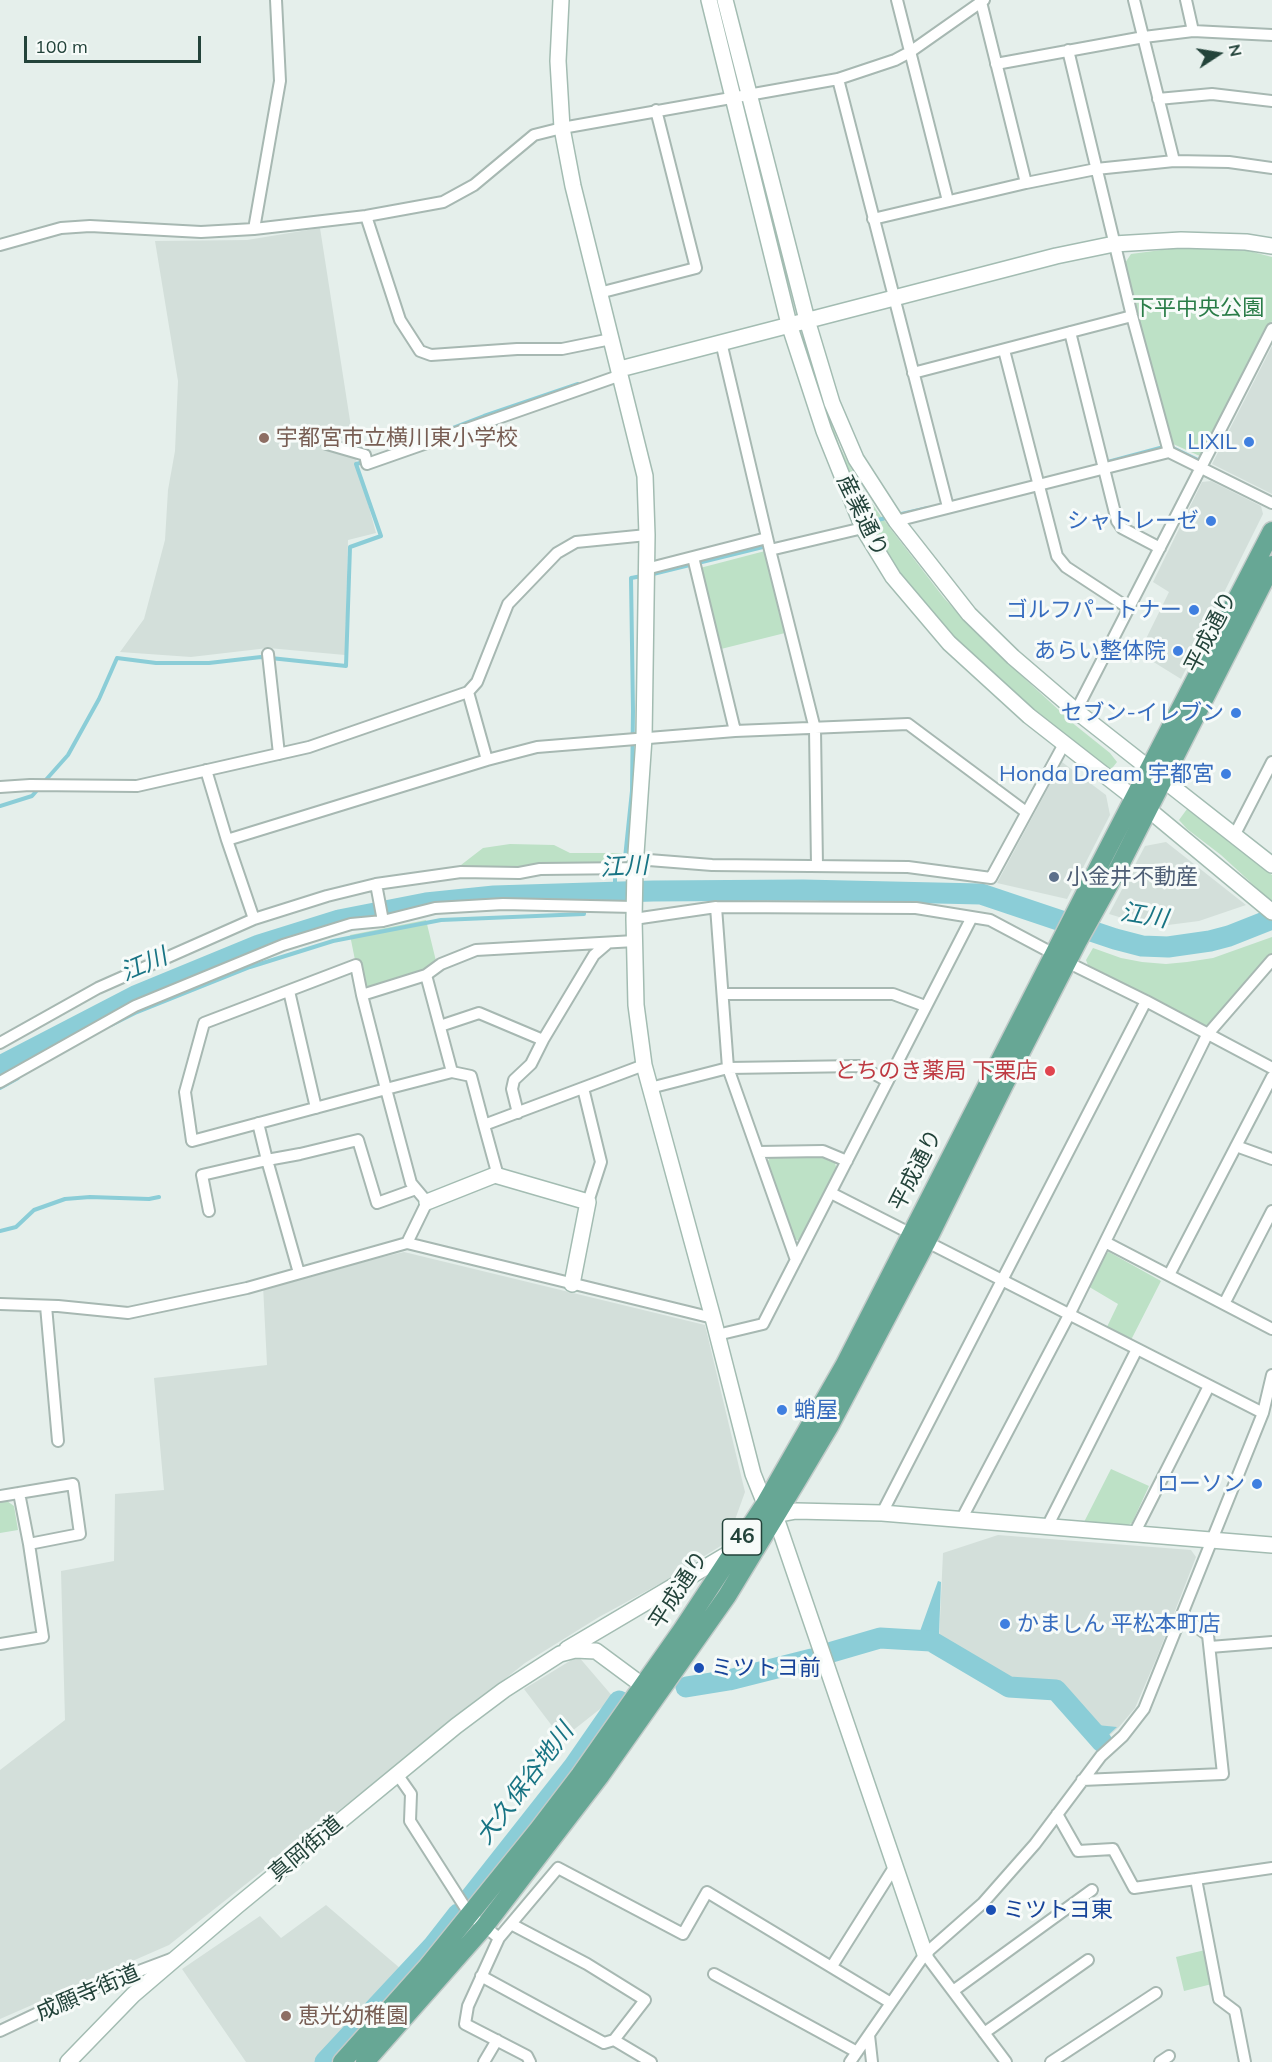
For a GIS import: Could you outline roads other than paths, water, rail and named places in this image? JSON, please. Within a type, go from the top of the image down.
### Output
[{"type":"main road","name":"平成通り","points":[[1157,774],[1272,531]]},
{"type":"main road","name":"平成通り","points":[[342,2062],[470,1915],[573,1784],[727,1596],[844,1366],[919,1237],[1141,804],[1272,565]]},
{"type":"main road","name":"平成通り","points":[[365,2062],[492,1933],[651,1691],[733,1551],[770,1510]]},
{"type":"street","points":[[254,229],[280,81],[276,0]]},
{"type":"street","points":[[561,0],[558,61],[562,128],[573,186],[645,476],[647,535],[644,738],[634,909],[636,1005],[644,1065],[753,1474],[770,1510],[925,1954],[1006,2062]]},
{"type":"street","name":"産業通り","points":[[709,0],[741,97],[832,403],[856,459],[896,521],[969,614],[1013,657],[1076,711],[1272,865]]},
{"type":"street","name":"産業通り","points":[[725,0],[741,97],[789,324],[824,431],[863,528],[893,577],[950,643],[1029,717],[1141,804],[1268,909]]},
{"type":"street","points":[[897,0],[948,201]]},
{"type":"street","points":[[1134,0],[1174,161]]},
{"type":"street","points":[[1186,0],[1193,31]]},
{"type":"street","points":[[0,245],[61,228],[90,226],[201,232],[254,229],[366,216],[443,202],[474,185],[534,135],[656,110],[838,79],[895,60],[910,52],[982,1],[1026,183]]},
{"type":"street","points":[[996,64],[1144,37],[1193,31],[1272,35]]},
{"type":"street","points":[[1068,50],[1132,316],[1169,452]]},
{"type":"street","points":[[838,79],[948,507]]},
{"type":"street","points":[[1158,99],[1212,94],[1272,101]]},
{"type":"street","points":[[599,293],[696,268],[656,110]]},
{"type":"street","points":[[873,219],[1096,169],[1174,161],[1229,162],[1272,168]]},
{"type":"street","points":[[366,216],[400,320],[420,351],[431,355],[517,349],[562,349],[611,339]]},
{"type":"street","points":[[327,444],[365,455],[367,464],[620,372],[721,342],[1056,256],[1114,244],[1181,240],[1246,242],[1272,246]]},
{"type":"street","points":[[913,373],[1132,316]]},
{"type":"street","points":[[1076,711],[1272,329]]},
{"type":"street","points":[[1070,332],[1117,520],[1122,528],[1160,548]]},
{"type":"street","points":[[721,342],[815,729],[817,866]]},
{"type":"street","points":[[1004,350],[1057,556],[1066,567],[1130,609]]},
{"type":"street","points":[[896,521],[1169,452],[1272,503]]},
{"type":"street","points":[[770,550],[863,528]]},
{"type":"street","points":[[0,787],[137,786],[309,747],[468,692],[477,682],[508,604],[557,553],[576,542],[647,535]]},
{"type":"street","points":[[646,568],[767,538]]},
{"type":"street","points":[[693,556],[735,731]]},
{"type":"street","points":[[268,654],[279,754]]},
{"type":"street","points":[[468,692],[487,760]]},
{"type":"street","points":[[227,840],[487,760],[537,747],[735,731],[908,724],[1026,812]]},
{"type":"street","points":[[0,1043],[98,988],[164,961],[254,919],[327,896],[376,884],[461,872],[519,873],[540,869],[712,865],[908,867],[991,878],[1064,744]]},
{"type":"street","points":[[1234,836],[1272,762]]},
{"type":"street","points":[[206,770],[254,919]]},
{"type":"street","points":[[376,884],[383,921]]},
{"type":"street","points":[[0,1082],[135,1006],[283,945],[351,924],[383,921],[435,908],[503,904],[634,909],[916,908],[990,920],[1272,1068]]},
{"type":"street","points":[[716,907],[728,1068],[796,1260]]},
{"type":"street","points":[[717,1335],[763,1324],[972,917]]},
{"type":"street","points":[[362,995],[426,975],[441,964],[476,950],[635,941]]},
{"type":"street","points":[[518,1113],[512,1089],[514,1080],[531,1064],[594,955],[608,943]]},
{"type":"street","points":[[961,1520],[1069,1315],[1208,1035],[1272,960]]},
{"type":"street","points":[[427,1202],[411,1183],[386,1089],[362,995],[356,965],[204,1023],[185,1092],[192,1141],[386,1089],[452,1072],[471,1076],[498,1176]]},
{"type":"street","points":[[426,975],[452,1072]]},
{"type":"street","points":[[289,991],[316,1108]]},
{"type":"street","points":[[723,994],[893,994],[925,1006]]},
{"type":"street","points":[[882,1513],[1146,1001]]},
{"type":"street","points":[[440,1026],[479,1013],[543,1040]]},
{"type":"street","points":[[484,1125],[644,1065]]},
{"type":"street","points":[[650,1088],[728,1068],[860,1066],[887,1081]]},
{"type":"street","points":[[1169,1275],[1272,1077]]},
{"type":"street","points":[[572,1284],[588,1202],[601,1162],[583,1088]]},
{"type":"street","points":[[258,1123],[298,1273]]},
{"type":"street","points":[[209,1211],[202,1175],[358,1140],[377,1203],[416,1189]]},
{"type":"street","points":[[1236,1146],[1272,1159]]},
{"type":"street","points":[[759,1152],[823,1151],[847,1161]]},
{"type":"street","points":[[406,1243],[427,1202],[495,1175],[588,1202]]},
{"type":"street","points":[[831,1193],[1263,1413]]},
{"type":"street","points":[[1224,1304],[1272,1211]]},
{"type":"street","points":[[1105,1242],[1272,1329]]},
{"type":"street","points":[[0,1304],[128,1313],[247,1288],[406,1243],[713,1318]]},
{"type":"street","points":[[46,1306],[58,1441]]},
{"type":"street","points":[[1047,1527],[1137,1349]]},
{"type":"street","points":[[850,2062],[925,1954],[983,1903],[1035,1844],[1101,1756],[1123,1736],[1144,1709],[1263,1413],[1272,1375]]},
{"type":"street","points":[[1134,1534],[1209,1386]]},
{"type":"street","points":[[0,1496],[73,1484],[80,1534],[29,1544]]},
{"type":"street","points":[[0,1644],[43,1637],[19,1493]]},
{"type":"street","points":[[770,1510],[882,1513],[1272,1545]]},
{"type":"street","name":"真岡街道","points":[[68,2062],[132,1995],[177,1956],[396,1774],[504,1690],[733,1551]]},
{"type":"street","points":[[1082,1780],[1223,1774],[1208,1635],[1182,1616]]},
{"type":"street","points":[[1210,1647],[1272,1642]]},
{"type":"street","name":"真岡街道","points":[[560,1654],[575,1650],[596,1651],[651,1691]]},
{"type":"street","points":[[396,1774],[411,1794],[410,1821],[470,1915],[492,1933]]},
{"type":"street","points":[[1057,1814],[1078,1851],[1113,1849],[1134,1888],[1272,1868]]},
{"type":"street","points":[[832,1966],[895,1866]]},
{"type":"street","points":[[492,1933],[511,1924],[558,1868],[683,1934],[707,1892],[891,2003]]},
{"type":"street","points":[[1196,1879],[1219,1999],[1235,2011],[1245,2062]]},
{"type":"street","points":[[953,1991],[1092,1890]]},
{"type":"street","points":[[481,1976],[604,2043],[614,2040],[645,2000],[587,1964],[511,1924]]},
{"type":"street","points":[[492,1933],[481,1976],[468,2006],[465,2024],[527,2056],[530,2062]]},
{"type":"street","name":"成願寺街道","points":[[0,2031],[78,1994],[177,1956]]},
{"type":"street","points":[[984,2033],[1088,1960]]},
{"type":"street","points":[[714,1974],[857,2052]]},
{"type":"street","points":[[1051,2062],[1156,1993]]},
{"type":"street","points":[[869,2036],[872,2062]]},
{"type":"street","points":[[484,2062],[497,2040]]},
{"type":"street","points":[[614,2040],[651,2062]]},
{"type":"water","points":[[938,1581],[941,1582],[939,1634],[919,1634]]},
{"type":"water","points":[[1087,1724],[1117,1727],[1103,1740]]},
{"type":"waterway","points":[[421,440],[578,384]]},
{"type":"waterway","points":[[1104,463],[1160,448],[1173,448],[1202,462]]},
{"type":"waterway","points":[[44,782],[68,755],[99,699],[117,658],[156,663],[209,663],[261,657],[346,666],[350,547],[381,536],[356,464],[364,462]]},
{"type":"waterway","points":[[897,515],[928,508]]},
{"type":"waterway","points":[[865,523],[890,517]]},
{"type":"waterway","points":[[649,575],[767,546]]},
{"type":"waterway","points":[[615,892],[615,860],[625,858],[632,791],[631,578],[642,576]]},
{"type":"waterway","points":[[0,806],[32,796],[39,788]]},
{"type":"waterway","name":"江川","points":[[0,1066],[135,996],[259,945],[339,920],[426,903],[494,896],[653,891],[803,890],[981,894],[1115,939],[1142,946],[1168,947],[1229,936],[1272,919]]},
{"type":"waterway","points":[[111,1025],[135,1013],[250,967],[333,941],[441,920],[584,914],[584,893]]},
{"type":"waterway","points":[[0,1088],[18,1078]]},
{"type":"waterway","points":[[0,1231],[16,1227],[34,1210],[65,1199],[159,1197]]},
{"type":"waterway","name":"大久保谷地川","points":[[912,1640],[919,1634]]},
{"type":"waterway","name":"大久保谷地川","points":[[832,1652],[880,1638],[931,1641],[1009,1687],[1056,1690],[1102,1742]]},
{"type":"waterway","name":"大久保谷地川","points":[[686,1687],[729,1680],[812,1659]]},
{"type":"waterway","name":"大久保谷地川","points":[[470,1898],[574,1766],[619,1701]]},
{"type":"waterway","name":"大久保谷地川","points":[[325,2062],[433,1946],[458,1914]]},
{"type":"place","name":"宇都宮市立横川東小学校","points":[[264,438]]},
{"type":"place","name":"LIXIL","points":[[1249,442]]},
{"type":"place","name":"シャトレーゼ","points":[[1211,521]]},
{"type":"place","name":"ゴルフパートナー","points":[[1194,610]]},
{"type":"place","name":"あらい整体院","points":[[1178,651]]},
{"type":"place","name":"セブン-イレブン","points":[[1236,713]]},
{"type":"place","name":"Honda Dream 宇都宮","points":[[1226,774]]},
{"type":"place","name":"小金井不動産","points":[[1054,877]]},
{"type":"place","name":"とちのき薬局 下栗店","points":[[1050,1071]]},
{"type":"place","name":"蛸屋","points":[[782,1410]]},
{"type":"place","name":"ローソン","points":[[1257,1484]]},
{"type":"place","name":"かましん 平松本町店","points":[[1005,1624]]},
{"type":"place","name":"ミツトヨ前","points":[[699,1668]]},
{"type":"place","name":"ミツトヨ東","points":[[991,1910]]},
{"type":"place","name":"恵光幼稚園","points":[[286,2016]]},
{"type":"park label","name":"下平中央公園","points":[[1198,308]]}]
